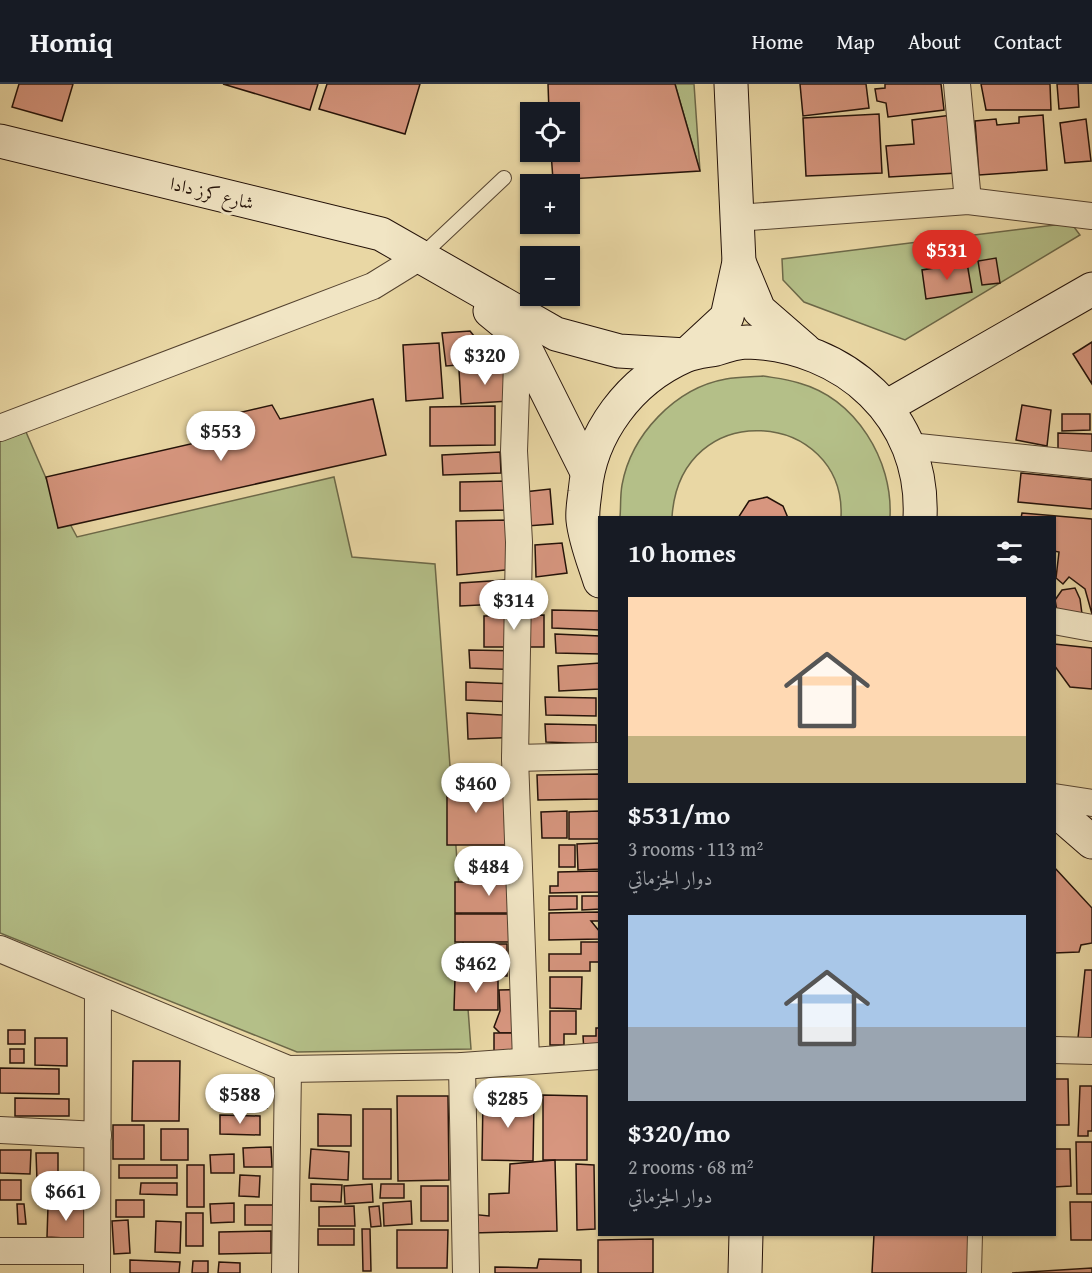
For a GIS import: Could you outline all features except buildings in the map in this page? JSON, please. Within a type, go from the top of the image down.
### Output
[{"type":"main road","points":[[598,574],[583,519],[587,472],[601,435],[622,402],[651,375],[686,355],[727,317],[739,262],[731,84]]},
{"type":"main road","name":"شارع كرز دادا","points":[[0,141],[381,234],[420,256]]},
{"type":"main road","points":[[420,256],[518,334],[587,472]]},
{"type":"main road","points":[[420,256],[556,334],[619,351],[686,355],[745,342],[805,350]]},
{"type":"main road","points":[[739,262],[759,310],[805,350],[850,372],[886,407],[909,446],[921,494],[920,516]]},
{"type":"main road","points":[[886,407],[1092,289]]},
{"type":"main road","points":[[1056,811],[1092,842]]},
{"type":"main road","points":[[746,1236],[746,1273]]},
{"type":"street","points":[[957,84],[968,201]]},
{"type":"street","points":[[737,218],[968,201],[1092,216]]},
{"type":"street","points":[[0,428],[373,286],[420,256]]},
{"type":"street","points":[[518,334],[514,452],[519,542],[515,759],[525,1060]]},
{"type":"street","points":[[909,446],[1092,465]]},
{"type":"street","points":[[1056,621],[1092,628]]},
{"type":"street","points":[[515,759],[598,756]]},
{"type":"street","points":[[1056,797],[1092,803]]},
{"type":"street","points":[[0,949],[288,1069],[462,1065],[598,1056]]},
{"type":"street","points":[[0,1251],[97,1262],[98,990]]},
{"type":"street","points":[[1056,1050],[1092,1051]]},
{"type":"street","points":[[462,1065],[466,1273]]},
{"type":"street","points":[[285,1273],[288,1069]]},
{"type":"street","points":[[0,1130],[98,1135]]},
{"type":"lane","points":[[420,256],[504,178]]},
{"type":"lane","points":[[974,1273],[975,1236]]},
{"type":"green space","points":[[675,84],[694,84],[700,171]]},
{"type":"green space","points":[[1071,223],[1080,235],[905,340],[804,302],[783,280],[782,259]]},
{"type":"green space","points":[[763,376],[794,382],[819,391],[838,403],[854,417],[878,454],[885,474],[890,516],[841,516],[836,481],[818,455],[792,438],[761,431],[730,435],[702,450],[682,477],[672,516],[620,516],[621,489],[627,466],[645,432],[673,403],[690,392],[707,384],[731,378]]},
{"type":"green space","points":[[26,432],[49,485],[77,537],[334,477],[352,557],[435,564],[471,1049],[297,1052],[0,933],[0,441]]}]
